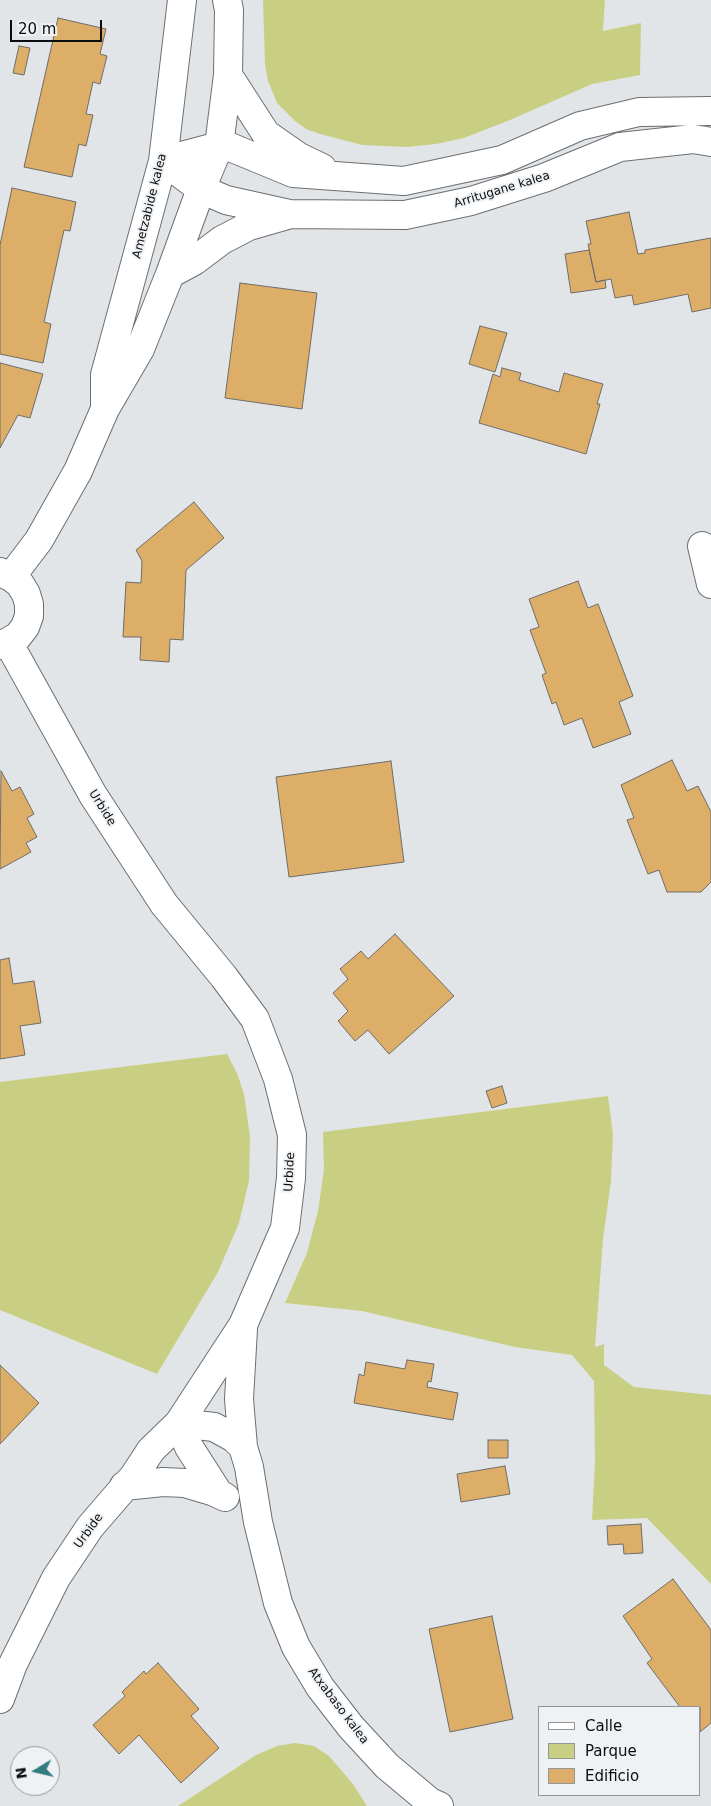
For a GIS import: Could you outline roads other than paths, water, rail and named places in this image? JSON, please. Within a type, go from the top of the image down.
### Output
[{"type":"street","name":"Ametzabide kalea","points":[[106,409],[105,375],[163,161],[182,0]]},
{"type":"street","points":[[219,146],[228,75],[229,10],[226,0]]},
{"type":"street","points":[[228,75],[266,134],[299,157],[337,176]]},
{"type":"street","points":[[163,161],[219,146],[230,147],[293,173],[404,181],[502,160],[580,126],[640,112],[711,111]]},
{"type":"street","name":"Arritugane kalea","points":[[289,214],[405,215],[471,201],[544,178],[620,147],[693,139],[711,142]]},
{"type":"street","name":"Ametzabide kalea","points":[[6,574],[39,540],[78,472],[106,409],[140,349],[219,146]]},
{"type":"street","points":[[163,161],[201,189],[226,200],[289,214]]},
{"type":"street","points":[[170,274],[194,261],[222,240],[249,226],[289,214]]},
{"type":"street","points":[[702,546],[711,584]]},
{"type":"street","points":[[4,644],[21,631],[28,616],[29,604],[20,584],[6,574]]},
{"type":"street","name":"Urbide","points":[[0,1699],[13,1664],[56,1578],[90,1527],[151,1450],[179,1423],[243,1325],[285,1228],[291,1178],[292,1135],[278,1079],[255,1019],[224,977],[164,904],[93,795],[4,644]]},
{"type":"street","name":"Atxabaso kalea","points":[[243,1325],[239,1399],[243,1447],[249,1467],[258,1522],[278,1603],[296,1647],[320,1687],[351,1727],[387,1766],[430,1802],[440,1806]]},
{"type":"street","points":[[218,1494],[189,1447],[179,1423],[214,1427],[234,1438],[243,1447]]},
{"type":"street","points":[[124,1486],[163,1482],[185,1483],[218,1494],[233,1502],[258,1522]]}]
